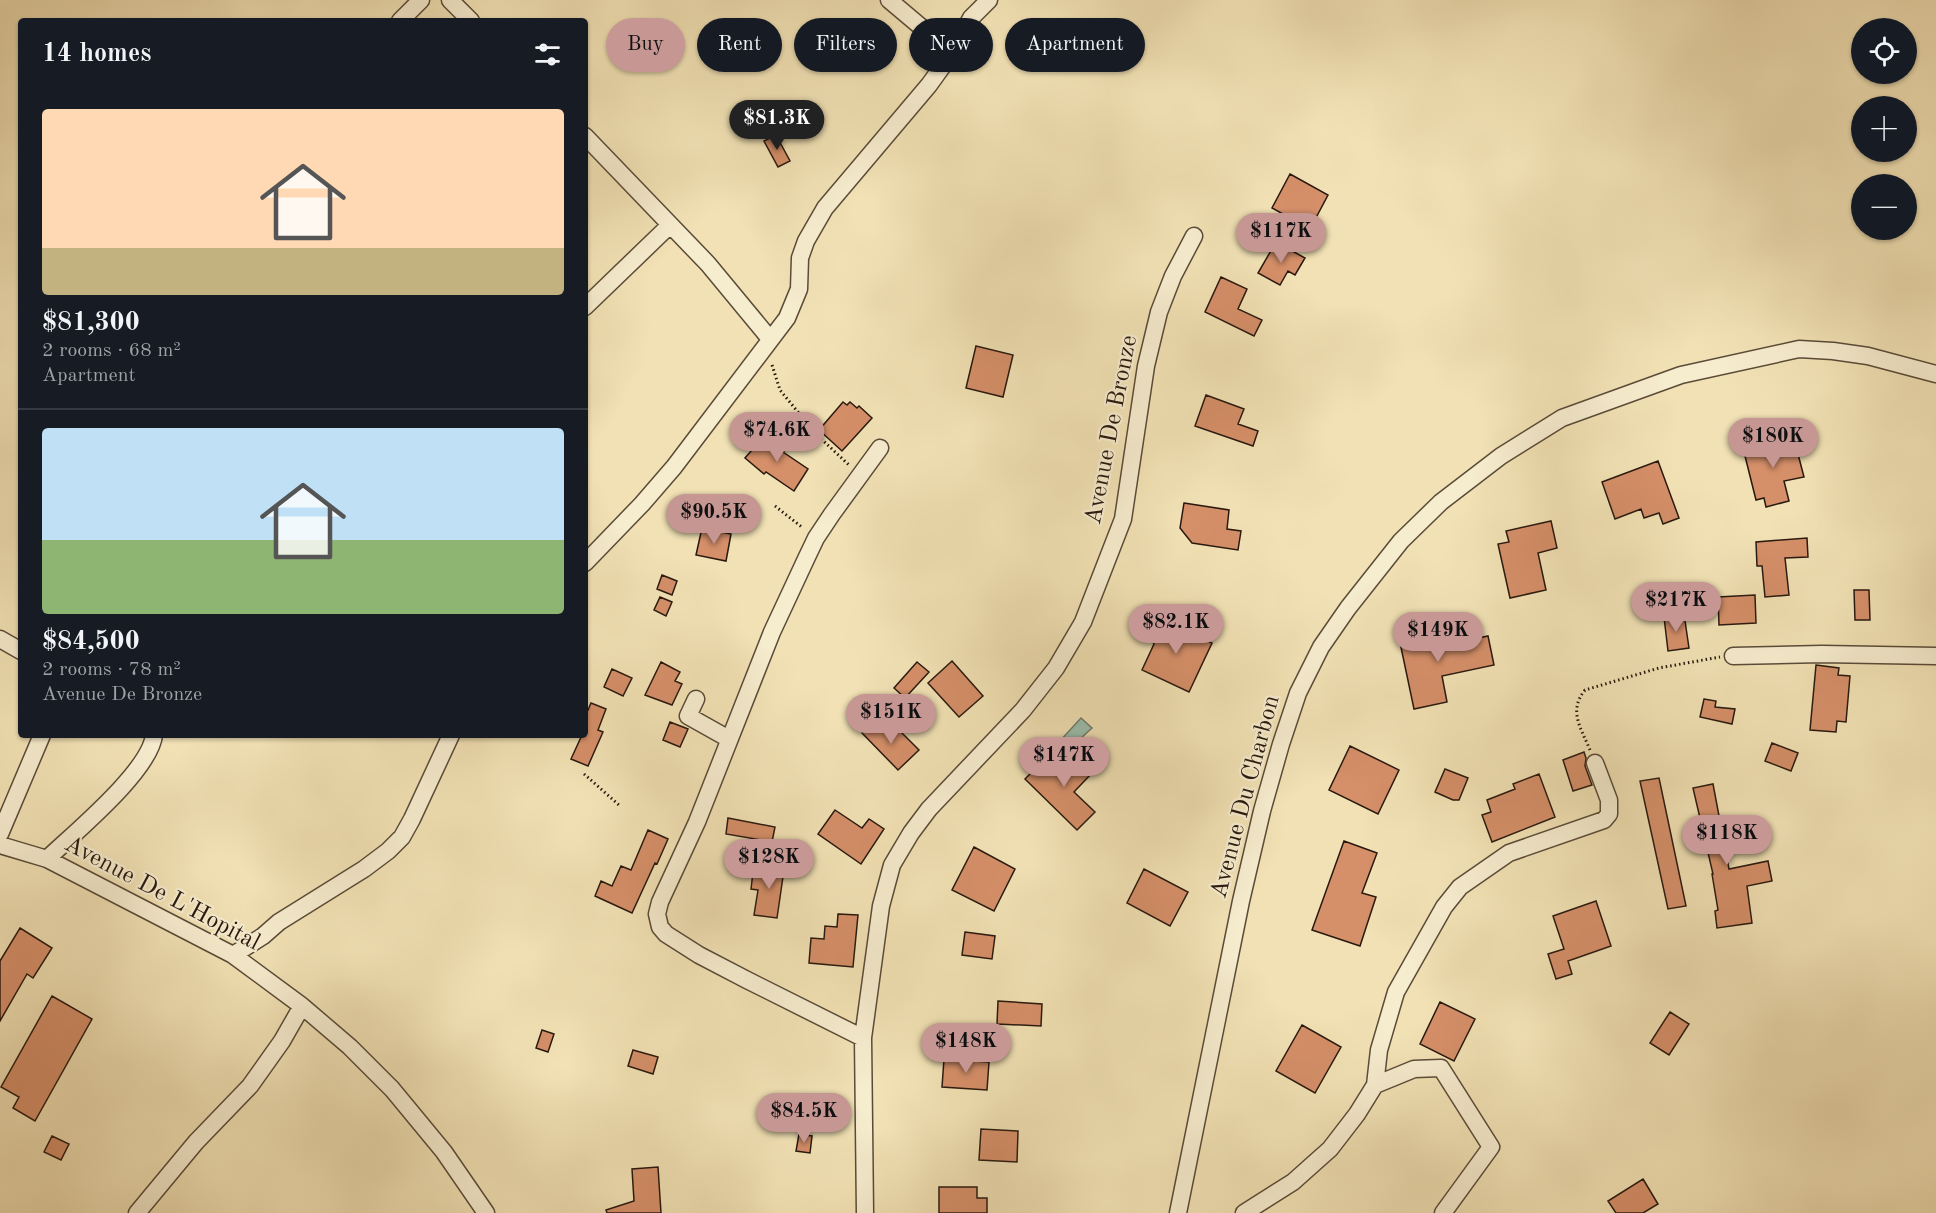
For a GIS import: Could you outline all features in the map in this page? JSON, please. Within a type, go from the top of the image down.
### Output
[{"type":"street","points":[[403,18],[421,0]]},
{"type":"street","points":[[450,0],[468,18]]},
{"type":"street","points":[[889,0],[910,18]]},
{"type":"street","points":[[971,18],[989,0]]},
{"type":"street","points":[[588,560],[674,467],[787,318],[795,302],[800,282],[800,258],[806,241],[825,208],[938,72]]},
{"type":"street","points":[[588,139],[708,264],[770,339]]},
{"type":"street","points":[[588,304],[670,225]]},
{"type":"street","name":"Avenue De Bronze","points":[[865,1213],[863,1038],[881,906],[892,865],[929,809],[1023,710],[1056,668],[1083,622],[1101,581],[1123,519],[1146,366],[1159,312],[1173,276],[1194,236]]},
{"type":"street","name":"Avenue Du Charbon","points":[[1178,1213],[1241,901],[1262,811],[1281,744],[1298,693],[1321,647],[1348,608],[1401,541],[1441,502],[1501,456],[1562,418],[1681,375],[1799,350],[1833,351],[1868,356],[1936,374]]},
{"type":"street","points":[[863,1038],[718,965],[666,934],[660,927],[657,914],[660,902],[697,822],[772,632],[816,538],[880,448]]},
{"type":"street","points":[[0,639],[18,649]]},
{"type":"street","points":[[1733,656],[1822,654],[1936,656]]},
{"type":"street","points":[[696,699],[688,716],[729,739]]},
{"type":"street","points":[[0,834],[41,738]]},
{"type":"street","points":[[46,859],[123,786],[147,756],[153,738]]},
{"type":"street","points":[[233,955],[263,936],[279,922],[364,869],[402,837],[450,738]]},
{"type":"street","points":[[1244,1213],[1293,1182],[1330,1149],[1357,1114],[1375,1085],[1379,1050],[1395,992],[1444,907],[1460,887],[1509,853],[1604,820],[1609,814],[1610,806],[1595,764]]},
{"type":"street","name":"Avenue De L'Hopital","points":[[0,845],[46,859],[233,955],[302,1006],[350,1047],[392,1089],[444,1152],[486,1213]]},
{"type":"street","points":[[137,1213],[196,1142],[250,1086],[282,1041],[302,1006]]},
{"type":"street","points":[[1375,1085],[1414,1069],[1441,1068],[1491,1147],[1443,1213]]},
{"type":"path","points":[[770,339],[771,365],[780,390],[815,433],[862,476]]},
{"type":"path","points":[[775,506],[816,538]]},
{"type":"path","points":[[1595,764],[1577,717],[1576,705],[1585,690],[1659,668],[1733,656]]},
{"type":"path","points":[[584,774],[620,806]]},
{"type":"shaded area","points":[[1081,718],[1092,728],[1068,750],[1059,742]]},
{"type":"building","points":[[776,135],[790,161],[778,167],[764,141]]},
{"type":"building","points":[[1290,174],[1328,195],[1310,229],[1272,208]]},
{"type":"building","points":[[1276,242],[1305,258],[1295,275],[1288,271],[1280,285],[1258,273]]},
{"type":"building","points":[[1221,277],[1247,289],[1238,309],[1262,320],[1254,336],[1205,312]]},
{"type":"building","points":[[976,346],[1013,355],[1003,397],[966,388]]},
{"type":"building","points":[[1206,395],[1244,409],[1238,424],[1258,431],[1253,446],[1195,426]]},
{"type":"building","points":[[843,402],[847,405],[850,402],[857,408],[859,406],[872,418],[842,451],[819,430]]},
{"type":"building","points":[[766,434],[785,450],[783,452],[808,469],[794,491],[766,472],[764,474],[745,458]]},
{"type":"building","points":[[1793,435],[1804,477],[1784,481],[1789,501],[1766,507],[1764,498],[1756,500],[1744,452],[1751,451],[1749,446]]},
{"type":"building","points":[[1658,461],[1679,518],[1663,524],[1659,513],[1644,518],[1641,509],[1615,519],[1602,482]]},
{"type":"building","points":[[1184,503],[1229,510],[1227,529],[1241,531],[1238,550],[1192,543],[1180,528]]},
{"type":"building","points":[[1551,521],[1557,548],[1538,553],[1546,590],[1510,598],[1498,544],[1509,542],[1506,531]]},
{"type":"building","points":[[702,528],[731,534],[726,561],[696,555]]},
{"type":"building","points":[[1807,538],[1808,557],[1785,558],[1789,595],[1765,597],[1762,566],[1757,566],[1756,542]]},
{"type":"building","points":[[662,575],[677,581],[672,595],[657,589]]},
{"type":"building","points":[[1854,590],[1869,590],[1870,620],[1855,620]]},
{"type":"building","points":[[1755,595],[1756,623],[1719,625],[1718,597]]},
{"type":"building","points":[[660,597],[672,602],[666,616],[654,610]]},
{"type":"building","points":[[1684,614],[1689,648],[1668,651],[1664,617]]},
{"type":"building","points":[[1159,618],[1212,643],[1189,692],[1142,670],[1154,644],[1150,638]]},
{"type":"building","points":[[1432,626],[1437,647],[1488,636],[1494,665],[1442,676],[1447,702],[1414,709],[1398,633]]},
{"type":"building","points":[[952,661],[983,696],[959,717],[928,683]]},
{"type":"building","points":[[661,662],[680,672],[675,681],[682,684],[672,705],[645,695]]},
{"type":"building","points":[[917,662],[929,672],[905,698],[894,688]]},
{"type":"building","points":[[1816,665],[1839,668],[1838,675],[1850,676],[1846,722],[1837,721],[1836,732],[1810,730]]},
{"type":"building","points":[[612,669],[632,678],[623,696],[604,687]]},
{"type":"building","points":[[1704,699],[1716,701],[1715,707],[1735,709],[1732,724],[1700,717]]},
{"type":"building","points":[[591,703],[606,709],[598,730],[603,732],[588,766],[571,759],[581,738],[588,738],[588,710]]},
{"type":"building","points":[[874,721],[891,739],[899,730],[919,750],[898,770],[862,733]]},
{"type":"building","points":[[670,722],[688,729],[680,747],[663,740]]},
{"type":"building","points":[[1772,743],[1798,753],[1791,771],[1765,761]]},
{"type":"building","points":[[1350,746],[1399,770],[1378,814],[1329,790]]},
{"type":"building","points":[[1068,750],[1092,773],[1074,792],[1095,812],[1077,830],[1025,779],[1040,764],[1048,771]]},
{"type":"building","points":[[1584,752],[1585,766],[1592,785],[1573,791],[1563,760]]},
{"type":"building","points":[[1445,769],[1468,778],[1459,800],[1453,800],[1435,792]]},
{"type":"building","points":[[1539,774],[1555,817],[1492,842],[1482,815],[1491,812],[1487,800],[1515,789],[1513,784]]},
{"type":"building","points":[[1659,778],[1686,906],[1668,909],[1640,781]]},
{"type":"building","points":[[1713,784],[1729,869],[1768,861],[1772,881],[1747,886],[1752,923],[1717,928],[1715,911],[1718,910],[1713,874],[1693,788]]},
{"type":"building","points":[[835,810],[862,828],[869,819],[884,829],[861,864],[818,834]]},
{"type":"building","points":[[728,818],[775,827],[772,842],[726,834]]},
{"type":"building","points":[[648,830],[668,839],[632,913],[595,896],[601,881],[612,886],[621,866],[631,870]]},
{"type":"building","points":[[1344,841],[1377,853],[1362,893],[1376,897],[1360,946],[1312,930]]},
{"type":"building","points":[[974,847],[1015,869],[994,911],[952,890]]},
{"type":"building","points":[[768,861],[785,863],[777,918],[754,915],[758,890],[751,889],[753,872],[766,874]]},
{"type":"building","points":[[1144,869],[1188,892],[1170,926],[1127,903]]},
{"type":"building","points":[[1596,901],[1611,946],[1568,961],[1572,974],[1556,979],[1548,954],[1564,949],[1553,916]]},
{"type":"building","points":[[838,914],[858,915],[853,967],[809,963],[811,938],[824,939],[825,926],[837,927]]},
{"type":"building","points":[[20,928],[52,948],[33,978],[27,974],[0,1021],[0,961]]},
{"type":"building","points":[[965,932],[995,936],[992,959],[962,955]]},
{"type":"building","points":[[52,996],[92,1019],[35,1121],[13,1108],[19,1097],[1,1087]]},
{"type":"building","points":[[998,1001],[1042,1004],[1041,1026],[997,1024]]},
{"type":"building","points":[[1440,1002],[1475,1019],[1454,1061],[1420,1044]]},
{"type":"building","points":[[1670,1012],[1689,1024],[1669,1055],[1650,1043]]},
{"type":"building","points":[[1302,1025],[1341,1047],[1315,1093],[1276,1071]]},
{"type":"building","points":[[542,1030],[554,1034],[548,1052],[536,1048]]},
{"type":"building","points":[[633,1050],[658,1057],[653,1074],[628,1066]]},
{"type":"building","points":[[944,1059],[989,1062],[987,1090],[942,1087]]},
{"type":"building","points":[[981,1129],[1018,1131],[1017,1162],[979,1160]]},
{"type":"building","points":[[799,1134],[812,1136],[810,1153],[796,1151]]},
{"type":"building","points":[[52,1136],[69,1144],[61,1160],[44,1152]]},
{"type":"building","points":[[658,1167],[661,1213],[607,1213],[606,1210],[634,1201],[632,1169]]},
{"type":"building","points":[[1643,1179],[1658,1204],[1643,1213],[1616,1213],[1608,1201]]},
{"type":"building","points":[[939,1187],[977,1187],[977,1198],[987,1198],[987,1213],[939,1213]]}]
